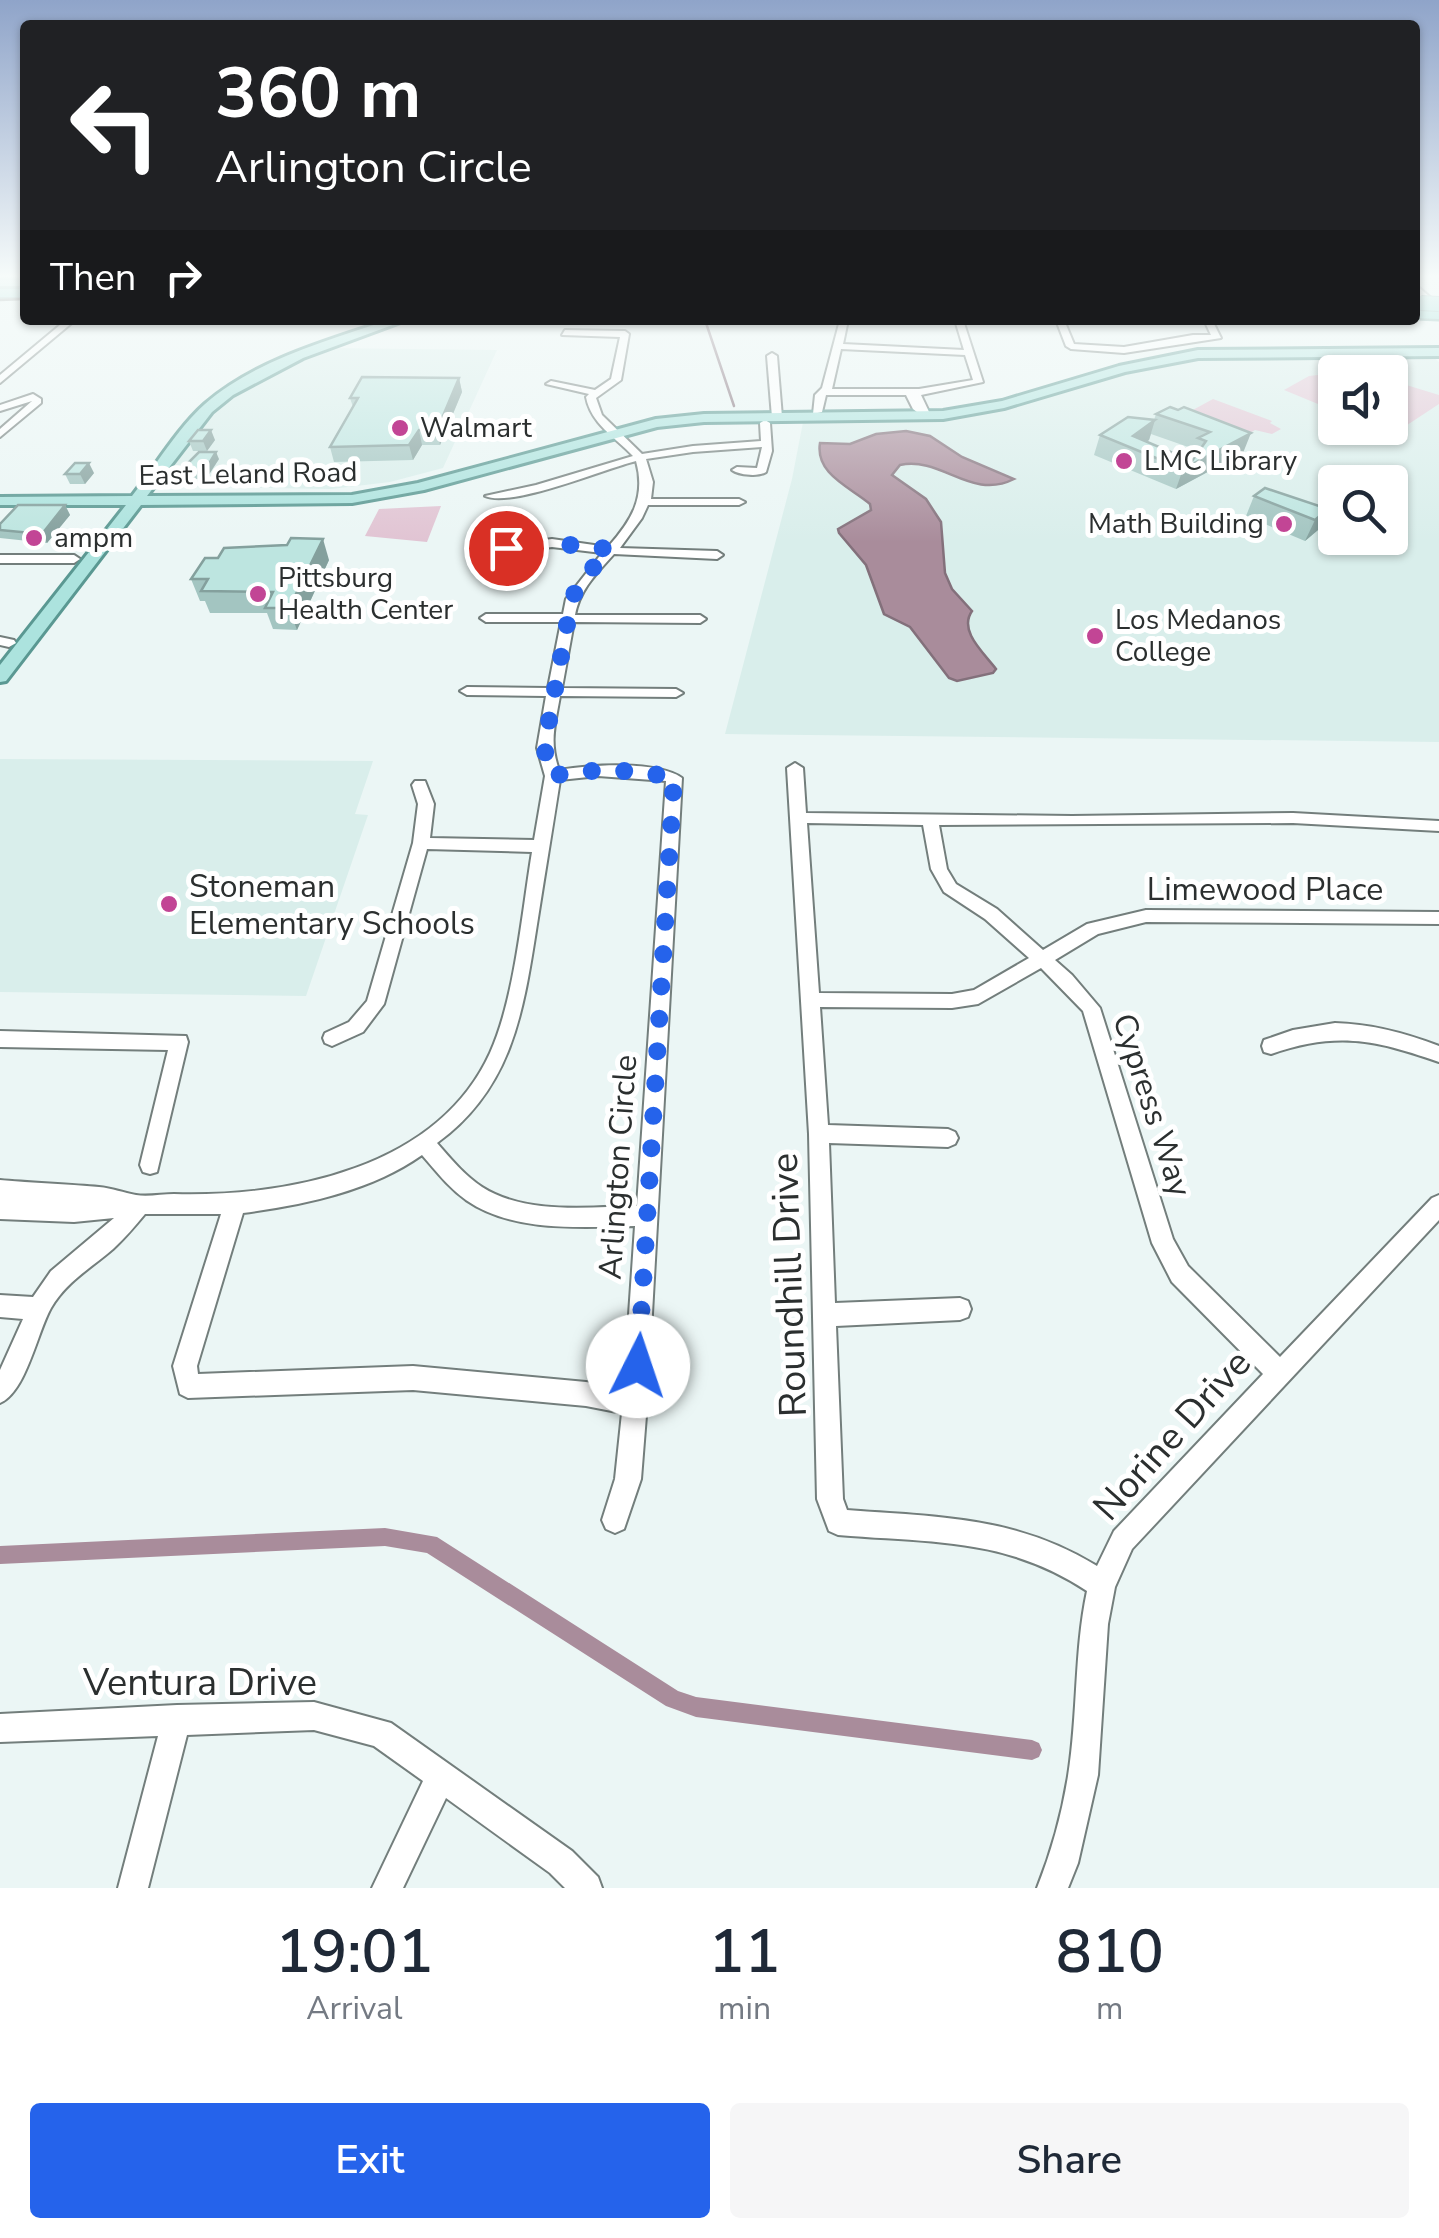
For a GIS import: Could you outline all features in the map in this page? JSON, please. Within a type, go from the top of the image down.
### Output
[{"type":"main road","points":[[0,676],[184,418],[213,393],[258,366]]},
{"type":"main road","points":[[3,646],[208,408],[248,377],[273,366]]},
{"type":"main road","name":"East Leland Road","points":[[0,493],[312,502],[366,497],[419,487],[612,429],[687,420],[924,413],[994,400],[1123,366]]},
{"type":"main road","name":"East Leland Road","points":[[773,417],[817,412],[924,413]]},
{"type":"main road","name":"East Leland Road","points":[[0,501],[130,498]]},
{"type":"street","points":[[0,1209],[97,1211],[139,1204],[235,1204],[316,1192],[426,1145],[480,1089],[508,1038],[552,776],[544,748],[572,598],[582,580],[636,520],[648,488],[640,458],[590,405],[597,392],[616,380],[619,366]]},
{"type":"street","points":[[737,470],[762,472],[773,417],[772,366]]},
{"type":"street","points":[[817,412],[832,366]]},
{"type":"street","points":[[824,392],[910,392],[978,382],[974,366]]},
{"type":"street","points":[[550,384],[597,392]]},
{"type":"street","points":[[910,392],[924,413]]},
{"type":"street","points":[[0,408],[33,397],[38,400],[0,434]]},
{"type":"street","points":[[491,496],[518,493],[640,458],[720,445],[767,444]]},
{"type":"street","points":[[644,502],[739,502]]},
{"type":"street","points":[[506,548],[552,543],[640,554],[717,555]]},
{"type":"street","points":[[0,559],[74,559]]},
{"type":"street","points":[[486,618],[700,620]]},
{"type":"street","points":[[467,691],[676,693]]},
{"type":"street","name":"Roundhill Drive","points":[[795,768],[819,1134],[830,1499],[838,1522],[966,1534],[1024,1544],[1068,1562],[1102,1584]]},
{"type":"street","name":"Arlington Circle","points":[[552,776],[635,772],[674,778],[635,1403],[628,1478],[615,1520]]},
{"type":"street","points":[[332,1038],[356,1027],[376,1004],[421,843],[426,804],[420,785]]},
{"type":"street","points":[[798,818],[1292,818],[1439,826]]},
{"type":"street","name":"Cypress Way","points":[[930,819],[939,869],[950,888],[991,914],[1090,1008],[1163,1243],[1180,1274],[1278,1372]]},
{"type":"street","points":[[421,843],[539,846]]},
{"type":"street","name":"Limewood Place","points":[[811,1000],[952,1001],[978,996],[1093,929],[1146,916],[1439,918]]},
{"type":"street","points":[[1272,1046],[1322,1029],[1386,1036],[1439,1054]]},
{"type":"street","points":[[0,1039],[179,1042],[150,1164]]},
{"type":"street","points":[[819,1134],[948,1138]]},
{"type":"street","points":[[426,1145],[460,1184],[508,1211],[648,1216]]},
{"type":"street","points":[[0,1190],[102,1197],[139,1204]]},
{"type":"street","points":[[0,1391],[18,1367],[39,1309],[52,1288],[74,1263],[109,1239],[139,1204]]},
{"type":"street","points":[[235,1204],[185,1366],[188,1386],[413,1378],[586,1394],[635,1403]]},
{"type":"street","name":"Norine Drive","points":[[1052,1888],[1063,1864],[1083,1775],[1094,1624],[1102,1584],[1123,1540],[1439,1204]]},
{"type":"street","points":[[0,1306],[39,1309]]},
{"type":"street","points":[[826,1315],[960,1309]]},
{"type":"street","name":"Ventura Drive","points":[[0,1728],[314,1716],[381,1733],[561,1862],[587,1888]]},
{"type":"street","points":[[133,1888],[177,1720]]},
{"type":"street","points":[[386,1888],[441,1776]]},
{"type":"shaded area","points":[[284,366],[490,366],[443,468],[390,482],[331,489],[159,486],[206,419],[231,396]]},
{"type":"shaded area","name":"Los Medanos College","points":[[1140,366],[1318,366],[1318,445],[1408,445],[1408,366],[1439,366],[1439,742],[725,734],[792,479],[804,417],[975,410]]},
{"type":"shaded area","points":[[1318,375],[1318,404],[1284,390]]},
{"type":"shaded area","points":[[1408,386],[1439,395],[1439,404],[1408,424]]},
{"type":"shaded area","points":[[1213,399],[1272,421],[1281,429],[1272,434],[1255,430],[1250,433],[1191,411]]},
{"type":"shaded area","points":[[906,431],[930,436],[962,457],[1014,479],[984,485],[915,464],[900,465],[892,475],[926,499],[941,522],[945,573],[952,589],[972,611],[970,634],[996,669],[993,673],[957,681],[949,678],[910,627],[884,614],[866,565],[839,533],[838,529],[871,510],[870,504],[828,471],[820,454],[820,443],[850,444],[876,434]]},
{"type":"shaded area","points":[[441,506],[427,542],[365,536],[379,509]]},
{"type":"shaded area","name":"Stoneman Elementary Schools","points":[[0,759],[373,761],[355,814],[368,815],[306,996],[0,992]]},
{"type":"building","name":"Walmart","points":[[362,377],[459,378],[437,430],[419,430],[409,445],[330,447],[358,398],[350,398]]},
{"type":"building","points":[[1170,407],[1184,407],[1251,433],[1183,469],[1100,435],[1128,417],[1155,420],[1133,436],[1192,461],[1206,441],[1198,438],[1210,432],[1156,414]]},
{"type":"building","points":[[198,430],[211,430],[203,441],[189,441]]},
{"type":"building","points":[[199,452],[216,452],[204,472],[179,472]]},
{"type":"building","points":[[75,463],[89,463],[80,474],[65,474]]},
{"type":"building","points":[[1265,488],[1318,506],[1318,517],[1315,520],[1254,496]]},
{"type":"building","points":[[18,505],[65,505],[42,534],[0,530],[0,524]]},
{"type":"building","points":[[291,538],[323,539],[289,608],[265,608],[273,592],[201,591],[208,579],[191,579],[205,558],[218,558],[224,548],[287,545]]},
{"type":"waterway","points":[[721,366],[734,406]]},
{"type":"waterway","points":[[0,1555],[385,1537],[430,1544],[673,1699],[696,1707],[1032,1750]]},
{"type":"place","name":"Walmart","points":[[400,428]]},
{"type":"place","name":"LMC Library","points":[[1124,461]]},
{"type":"place","name":"Math Building","points":[[1284,524]]},
{"type":"place","name":"ampm","points":[[34,538]]},
{"type":"place","name":"Pittsburg Health Center","points":[[258,594]]},
{"type":"place","name":"Los Medanos College","points":[[1095,636]]},
{"type":"place","name":"Stoneman Elementary Schools","points":[[169,904]]},
{"type":"route","points":[[506,548],[552,543],[610,549],[582,580],[572,598],[544,748],[552,776],[635,772],[674,778],[638,1366]]}]
